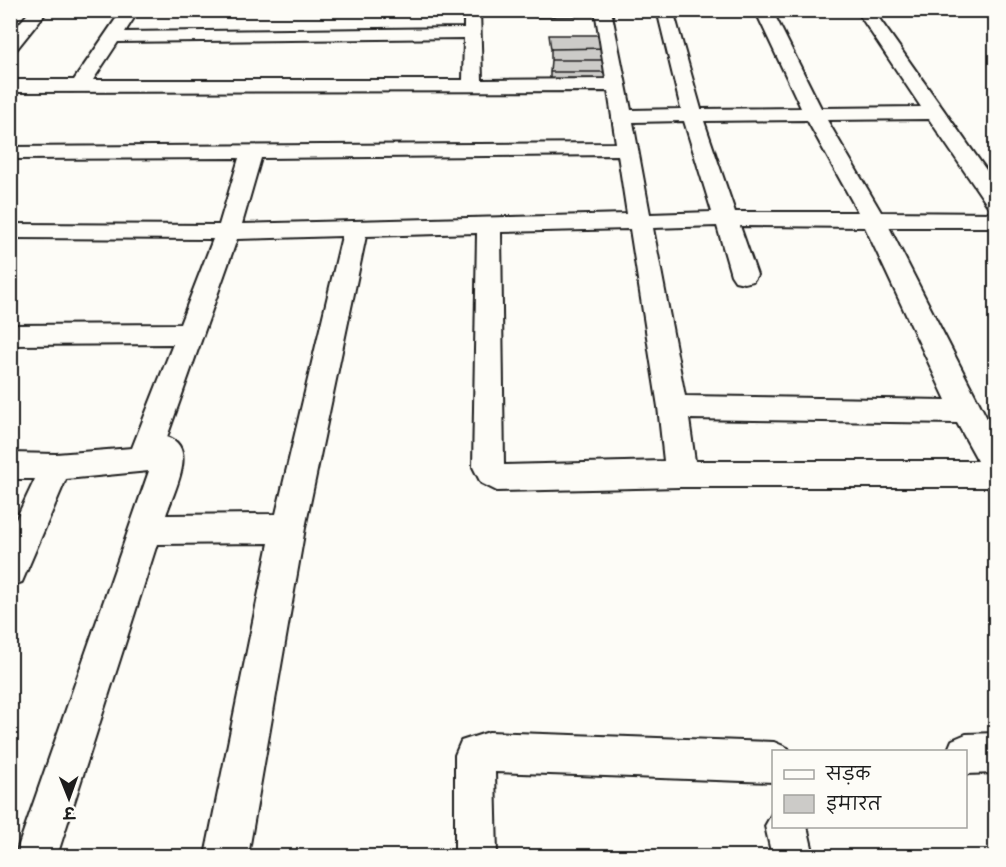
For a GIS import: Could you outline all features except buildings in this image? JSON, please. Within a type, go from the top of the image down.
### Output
[{"type":"street","points":[[10,46],[40,10]]},
{"type":"street","points":[[80,86],[131,10]]},
{"type":"street","points":[[472,10],[472,87]]},
{"type":"street","points":[[603,10],[673,407],[681,474]]},
{"type":"street","points":[[665,10],[692,114],[744,275]]},
{"type":"street","points":[[763,10],[814,115],[873,219],[966,412],[996,465]]},
{"type":"street","points":[[864,10],[996,201]]},
{"type":"street","points":[[113,38],[472,33]]},
{"type":"street","points":[[10,86],[615,85]]},
{"type":"street","points":[[620,116],[935,113]]},
{"type":"street","points":[[10,153],[628,149]]},
{"type":"street","points":[[143,460],[228,232],[252,151]]},
{"type":"street","points":[[10,231],[228,232],[727,219],[996,220]]},
{"type":"street","points":[[489,226],[489,467],[492,474],[506,478],[681,474],[996,474]]},
{"type":"street","points":[[227,856],[289,528],[356,228]]},
{"type":"street","points":[[10,335],[190,334]]},
{"type":"street","points":[[673,407],[966,412]]},
{"type":"street","points":[[10,466],[56,467],[143,460],[161,447],[168,452],[167,463],[146,530],[36,856]]},
{"type":"street","points":[[10,571],[56,467]]},
{"type":"street","points":[[146,530],[289,528]]},
{"type":"street","points":[[476,856],[475,755],[489,753],[772,766]]},
{"type":"street","points":[[967,754],[996,753]]},
{"type":"street","points":[[787,828],[794,856]]}]
